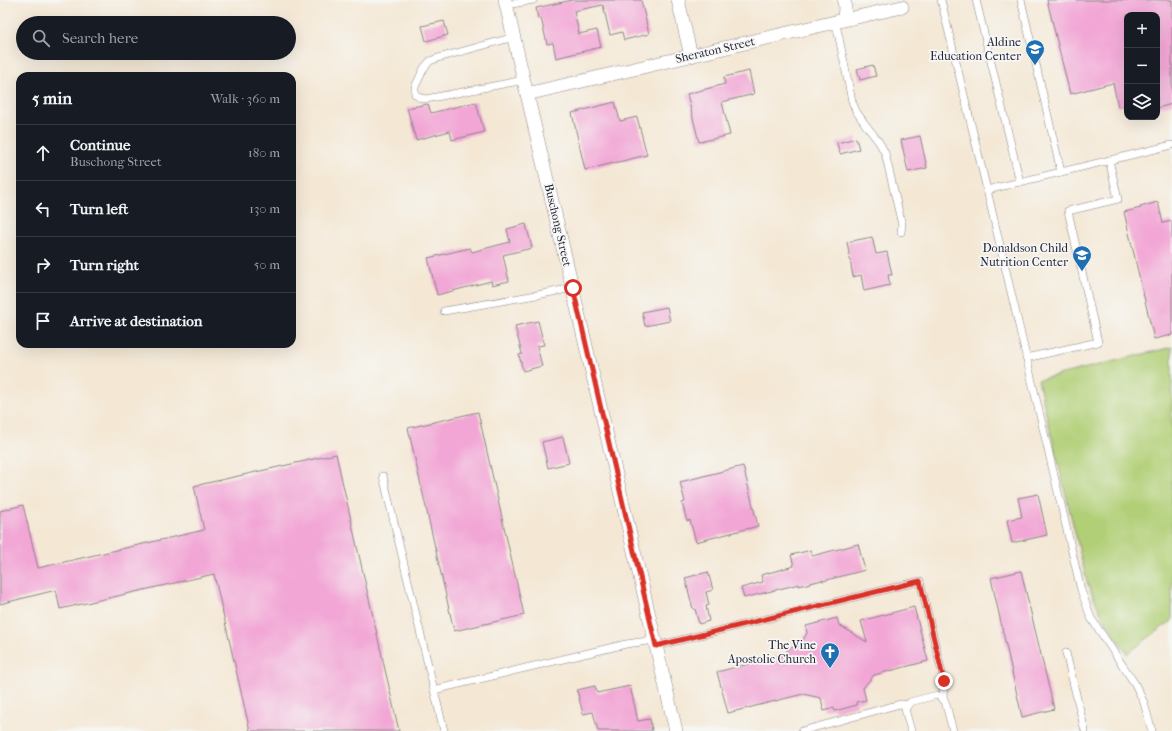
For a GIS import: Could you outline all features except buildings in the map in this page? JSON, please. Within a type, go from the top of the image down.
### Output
[{"type":"street","points":[[678,0],[691,56]]},
{"type":"street","points":[[840,21],[845,7],[844,0]]},
{"type":"street","name":"Buschong Street","points":[[506,2],[676,731]]},
{"type":"street","name":"Sheraton Street","points":[[527,94],[902,7]]},
{"type":"lane","points":[[506,2],[533,0]]},
{"type":"lane","points":[[941,0],[987,190],[1080,590],[1091,618],[1135,684],[1144,703],[1152,731]]},
{"type":"lane","points":[[976,0],[1020,182]]},
{"type":"lane","points":[[1021,0],[1061,172]]},
{"type":"lane","points":[[840,21],[838,33],[852,101],[856,111],[879,142],[885,154],[902,225],[901,232]]},
{"type":"lane","points":[[514,37],[430,61],[424,68],[415,87],[415,94],[420,98],[426,99],[524,80]]},
{"type":"lane","points":[[987,190],[1172,145]]},
{"type":"lane","points":[[1026,358],[1098,342],[1068,211],[1118,199],[1109,160]]},
{"type":"lane","points":[[444,311],[573,288]]},
{"type":"lane","points":[[384,476],[444,731]]},
{"type":"lane","points":[[434,690],[626,644],[656,643],[920,581],[944,681],[943,699]]},
{"type":"lane","points":[[1066,653],[1086,731]]},
{"type":"lane","points":[[911,731],[905,709],[910,702],[937,695],[945,700],[953,731]]},
{"type":"lane","points":[[802,731],[900,704],[908,705]]},
{"type":"green space","points":[[1172,347],[1172,621],[1127,654],[1100,612],[1087,582],[1038,380]]},
{"type":"place","name":"Aldine Education Center","points":[[1035,66]]},
{"type":"place","name":"Donaldson Child Nutrition Center","points":[[1082,272]]},
{"type":"place","name":"The Vine Apostolic Church","points":[[830,669]]},
{"type":"route","points":[[573,288],[656,646],[920,581],[944,681]]}]
